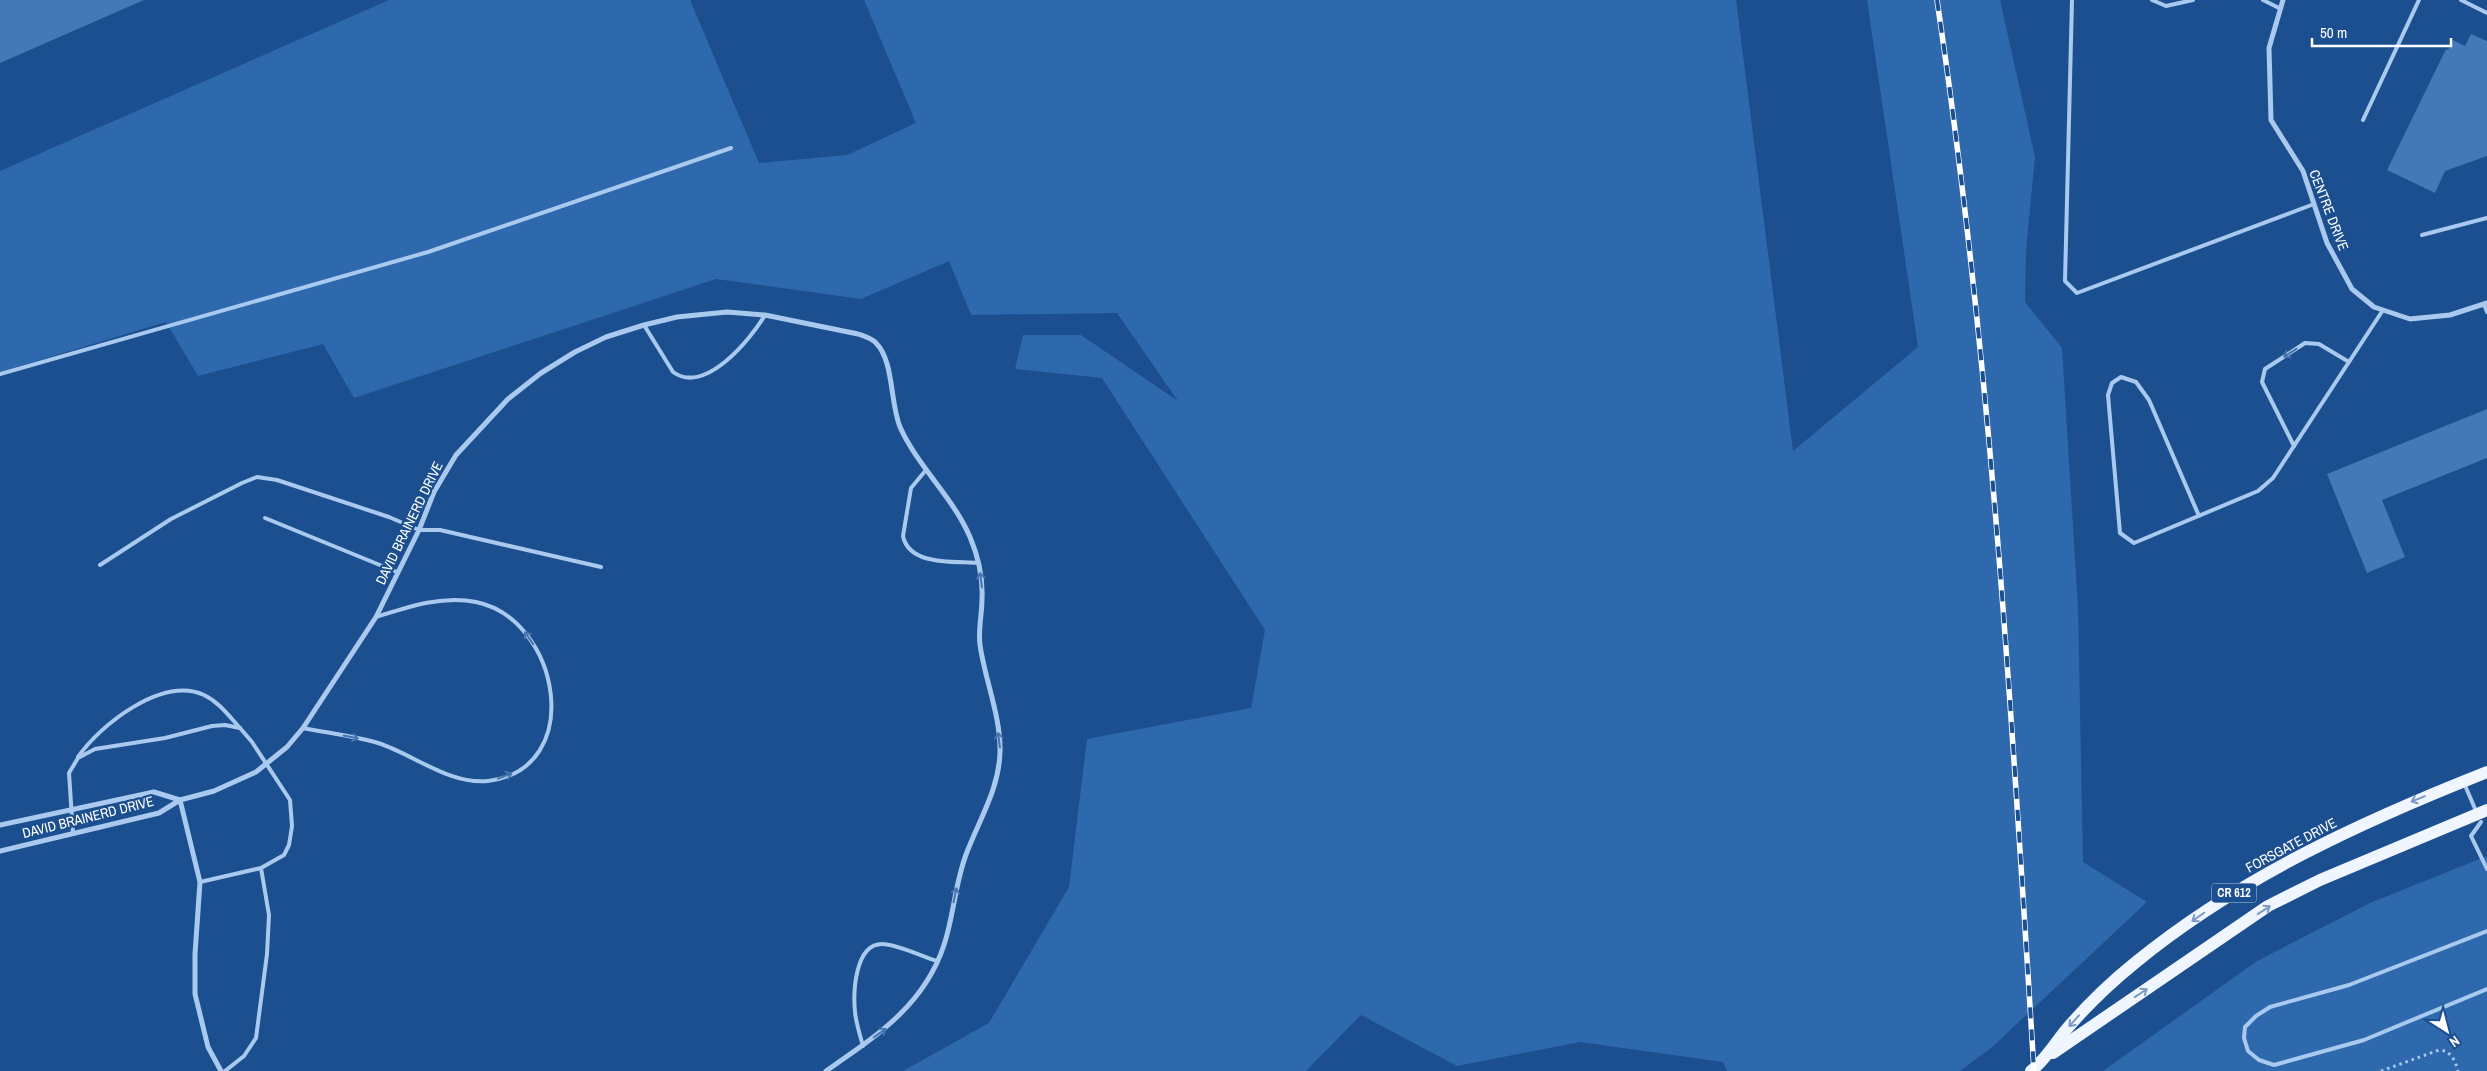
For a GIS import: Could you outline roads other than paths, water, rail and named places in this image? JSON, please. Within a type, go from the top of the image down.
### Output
[{"type":"main road","name":"FORSGATE DRIVE","points":[[2031,1071],[2043,1060],[2096,996],[2136,962],[2208,910],[2304,852],[2412,802],[2487,772]]},
{"type":"main road","name":"FORSGATE DRIVE","points":[[2043,1060],[2268,906],[2320,880],[2482,815]]},
{"type":"street","name":"CENTRE DRIVE","points":[[2283,0],[2279,8],[2270,48],[2271,120],[2303,171],[2327,243],[2352,289],[2374,307],[2410,319],[2450,316],[2485,303]]},
{"type":"street","name":"DAVID BRAINERD DRIVE","points":[[0,851],[159,813],[180,800],[238,782],[267,764],[303,728],[376,617],[419,530],[434,492],[456,455],[508,398],[541,373],[575,352],[606,337],[644,325],[677,317],[727,312],[765,315],[858,334],[872,339],[878,345],[884,358],[893,404],[900,427],[926,470],[956,511],[970,538],[978,563],[982,596],[980,643],[997,729],[999,766],[991,798],[959,874],[950,921],[932,975],[905,1012],[888,1028],[826,1071]]},
{"type":"street","name":"DAVID BRAINERD DRIVE","points":[[0,825],[154,792],[180,800]]},
{"type":"street","points":[[180,800],[200,882],[195,954],[195,994],[208,1048],[221,1071]]},
{"type":"lane","points":[[2072,0],[2066,281],[2077,293],[2314,204]]},
{"type":"lane","points":[[2152,0],[2166,6],[2193,0]]},
{"type":"lane","points":[[2264,0],[2279,8]]},
{"type":"lane","points":[[2363,120],[2419,0]]},
{"type":"lane","points":[[2461,0],[2487,12]]},
{"type":"lane","points":[[0,374],[428,252],[731,148]]},
{"type":"lane","points":[[2422,236],[2487,218]]},
{"type":"lane","points":[[2485,303],[2487,312]]},
{"type":"lane","points":[[2199,516],[2149,400],[2136,382],[2121,377],[2112,383],[2108,395],[2120,533],[2134,543],[2258,492],[2273,478],[2383,310]]},
{"type":"lane","points":[[644,325],[673,372],[688,379],[707,374],[745,344],[765,315]]},
{"type":"lane","points":[[2294,446],[2262,382],[2265,369],[2305,343],[2319,344],[2349,362]]},
{"type":"lane","points":[[926,470],[915,482],[909,495],[903,536],[905,543],[917,556],[978,563]]},
{"type":"lane","points":[[100,565],[171,519],[257,477],[277,480],[389,517],[419,530],[440,530],[601,568]]},
{"type":"lane","points":[[265,518],[397,572]]},
{"type":"lane","points":[[303,728],[379,744],[459,778],[475,780],[487,781],[512,773],[531,759],[538,750],[550,723],[553,704],[551,690],[546,671],[530,638],[507,614],[493,607],[458,600],[437,601],[376,617]]},
{"type":"lane","points":[[73,834],[70,773],[88,742],[116,717],[174,690],[187,690],[204,695],[219,705],[240,728],[267,764],[290,800],[292,826],[284,855],[260,868],[200,882]]},
{"type":"lane","points":[[78,758],[95,749],[165,738],[212,726],[225,725],[240,728]]},
{"type":"lane","points":[[2463,781],[2487,823]]},
{"type":"lane","points":[[2482,815],[2471,836],[2487,869]]},
{"type":"lane","points":[[225,1071],[244,1056],[256,1038],[267,954],[268,915],[260,868]]},
{"type":"lane","points":[[2487,930],[2349,985],[2270,1007],[2256,1016],[2245,1027],[2244,1038],[2248,1051],[2259,1060],[2274,1065],[2364,1040],[2487,989]]},
{"type":"lane","points":[[863,1046],[855,1011],[858,964],[865,952],[870,948],[884,944],[938,961]]},
{"type":"railway","points":[[1937,0],[1955,133],[1985,400],[2008,668],[2034,1071]]}]
